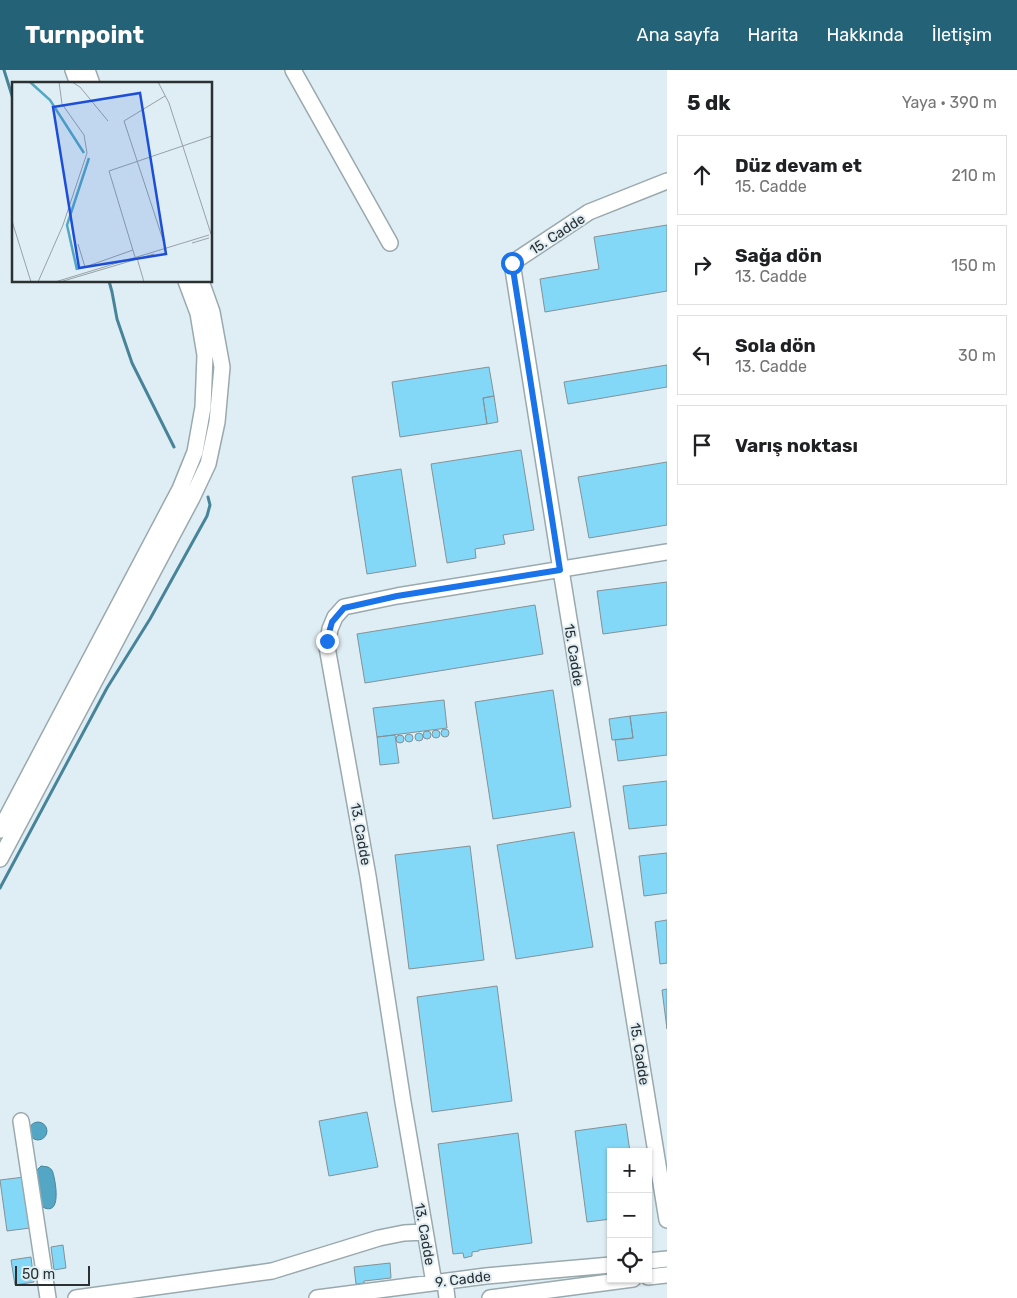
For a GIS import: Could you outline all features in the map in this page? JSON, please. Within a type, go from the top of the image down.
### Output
[{"type":"street","points":[[73,70],[77,82]]},
{"type":"street","points":[[87,70],[91,82]]},
{"type":"street","points":[[293,70],[390,243]]},
{"type":"street","name":"15. Cadde","points":[[667,181],[589,212],[512,263],[560,570],[667,1220]]},
{"type":"street","points":[[0,830],[180,489],[195,452],[203,407],[205,355],[198,313],[186,282]]},
{"type":"street","points":[[0,859],[192,498],[208,464],[217,422],[222,366],[212,312],[201,282]]},
{"type":"street","name":"13. Cadde","points":[[447,1298],[435,1286],[425,1232],[368,876],[328,647],[328,635],[335,617],[344,608],[397,596],[667,552]]},
{"type":"street","points":[[21,1121],[48,1298]]},
{"type":"street","points":[[76,1298],[272,1271],[379,1238],[404,1233],[425,1232]]},
{"type":"street","points":[[652,1261],[667,1259]]},
{"type":"street","name":"9. Cadde","points":[[317,1298],[607,1265]]},
{"type":"street","points":[[652,1277],[667,1275]]},
{"type":"street","name":"9. Cadde","points":[[490,1298],[607,1282]]},
{"type":"water","points":[[38,1122],[44,1125],[47,1131],[44,1137],[38,1140],[32,1137],[29,1131],[32,1125]]},
{"type":"water","points":[[41,1166],[52,1170],[55,1184],[55,1204],[52,1208],[48,1209],[41,1206],[35,1173]]},
{"type":"building","points":[[667,225],[667,291],[545,312],[540,279],[599,269],[594,237]]},
{"type":"building","points":[[667,365],[667,387],[568,404],[564,382]]},
{"type":"building","points":[[489,367],[494,396],[483,398],[487,424],[400,437],[392,382]]},
{"type":"building","points":[[494,396],[498,422],[487,424],[483,398]]},
{"type":"building","points":[[521,450],[534,530],[503,535],[505,544],[475,549],[476,558],[447,563],[431,464]]},
{"type":"building","points":[[667,462],[667,525],[589,538],[578,477]]},
{"type":"building","points":[[401,469],[416,566],[367,574],[352,477]]},
{"type":"building","points":[[667,582],[667,625],[603,634],[597,591]]},
{"type":"building","points":[[535,605],[543,654],[365,683],[357,634]]},
{"type":"building","points":[[553,690],[571,807],[493,819],[475,702]]},
{"type":"building","points":[[444,700],[447,728],[377,737],[373,708]]},
{"type":"building","points":[[667,712],[667,755],[618,761],[615,740],[633,738],[630,716]]},
{"type":"building","points":[[630,716],[633,738],[612,740],[609,719]]},
{"type":"building","points":[[445,729],[449,733],[445,737],[441,733]]},
{"type":"building","points":[[436,730],[440,734],[436,738],[432,734]]},
{"type":"building","points":[[427,731],[431,735],[427,739],[423,735]]},
{"type":"building","points":[[419,733],[423,737],[419,741],[415,737]]},
{"type":"building","points":[[409,734],[413,738],[409,742],[405,738]]},
{"type":"building","points":[[395,735],[399,763],[380,765],[377,737]]},
{"type":"building","points":[[400,735],[404,739],[400,743],[396,739]]},
{"type":"building","points":[[667,781],[667,825],[629,829],[623,786]]},
{"type":"building","points":[[574,832],[593,947],[516,959],[497,845]]},
{"type":"building","points":[[470,846],[484,960],[409,969],[395,855]]},
{"type":"building","points":[[667,853],[667,893],[644,896],[639,856]]},
{"type":"building","points":[[667,920],[667,963],[660,964],[655,922]]},
{"type":"building","points":[[497,986],[512,1101],[432,1112],[417,997]]},
{"type":"building","points":[[667,989],[667,1029],[662,990]]},
{"type":"building","points":[[367,1112],[378,1167],[329,1176],[319,1121]]},
{"type":"building","points":[[626,1124],[629,1148],[607,1148],[607,1220],[587,1222],[575,1131]]},
{"type":"building","points":[[518,1133],[532,1243],[479,1250],[472,1252],[472,1256],[464,1258],[463,1253],[453,1254],[438,1144]]},
{"type":"building","points":[[24,1177],[30,1228],[7,1231],[0,1180]]},
{"type":"building","points":[[63,1245],[66,1268],[54,1270],[51,1247]]},
{"type":"building","points":[[31,1257],[34,1282],[15,1285],[11,1260]]},
{"type":"building","points":[[390,1263],[391,1278],[364,1281],[364,1283],[356,1284],[354,1267]]},
{"type":"waterway","points":[[4,70],[12,96]]},
{"type":"waterway","points":[[109,282],[117,319],[132,363],[174,447]]},
{"type":"waterway","points":[[0,888],[107,688],[150,619],[207,516],[210,505],[208,497]]},
{"type":"route","points":[[327,641],[332,622],[344,608],[397,596],[560,570],[512,263]]}]
